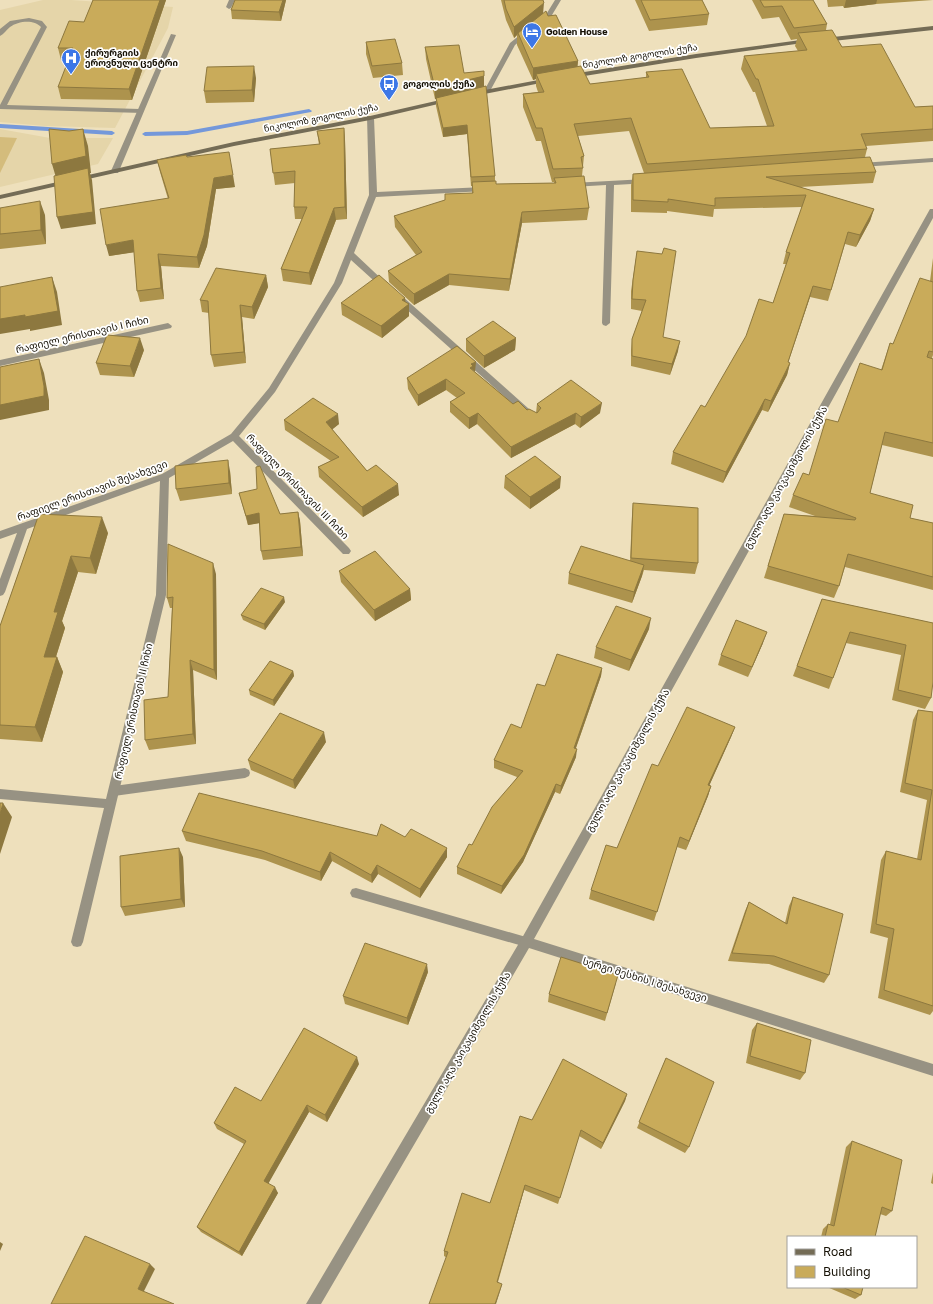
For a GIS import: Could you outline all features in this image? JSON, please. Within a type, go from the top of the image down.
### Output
[{"type":"street","points":[[487,91],[512,44],[550,14],[558,0]]},
{"type":"street","points":[[0,34],[4,27],[15,21],[28,19],[40,22],[44,27],[1,107],[140,111]]},
{"type":"street","name":"ნიკოლოზ გოგოლის ქუჩა","points":[[463,96],[703,55],[799,42],[933,28]]},
{"type":"street","points":[[115,171],[173,35]]},
{"type":"street","name":"ნიკოლოზ გოგოლის ქუჩა","points":[[0,197],[234,144],[370,118],[456,98]]},
{"type":"street","name":"რაფიელ ერისთავის შესახვევი","points":[[0,535],[166,476],[234,436],[272,390],[338,283],[373,195],[370,118]]},
{"type":"street","points":[[854,166],[933,160]]},
{"type":"street","points":[[563,186],[657,180]]},
{"type":"street","points":[[606,323],[610,183]]},
{"type":"street","points":[[373,195],[492,189]]},
{"type":"street","name":"გულო აღა კაიკაციშვილის ქუჩა","points":[[313,1304],[526,942],[933,211]]},
{"type":"street","points":[[350,254],[535,419]]},
{"type":"street","name":"რაფიელ ერისთავის I ჩიხი","points":[[0,363],[168,326]]},
{"type":"street","name":"რაფიელ ერისთავის III ჩიხი","points":[[234,436],[346,550]]},
{"type":"street","name":"რაფიელ ერისთავის II ჩიხი","points":[[77,942],[160,596],[166,476]]},
{"type":"street","points":[[0,592],[23,528]]},
{"type":"street","points":[[114,791],[245,773]]},
{"type":"street","points":[[0,794],[111,804]]},
{"type":"street","name":"სერგი მესხის I შესახვევი","points":[[356,893],[526,942],[933,1070]]},
{"type":"shaded area","name":"ქირურგიის ეროვნული ცენტრი","points":[[43,0],[71,0],[173,7],[168,28],[115,128],[45,126],[0,122],[0,10]]},
{"type":"shaded area","points":[[0,129],[50,138],[113,138],[98,164],[0,187]]},
{"type":"shaded area","points":[[0,137],[17,138],[0,173]]},
{"type":"building","points":[[93,0],[160,0],[129,89],[58,87],[73,48],[58,48],[69,21],[84,22]]},
{"type":"building","points":[[235,0],[283,0],[279,12],[231,10]]},
{"type":"building","points":[[504,0],[543,0],[544,3],[514,27],[506,9]]},
{"type":"building","points":[[641,0],[702,0],[709,14],[650,20]]},
{"type":"building","points":[[760,0],[813,0],[827,24],[794,28],[782,6],[764,7]]},
{"type":"building","points":[[546,11],[548,16],[556,15],[578,61],[533,68],[518,33]]},
{"type":"building","points":[[832,30],[842,47],[881,44],[915,107],[933,106],[933,129],[861,134],[867,149],[647,164],[631,118],[574,124],[584,156],[581,157],[583,168],[553,169],[542,128],[536,128],[523,94],[544,92],[536,74],[581,66],[590,84],[649,77],[646,72],[682,69],[710,128],[774,126],[758,79],[756,79],[744,56],[807,50],[798,33]]},
{"type":"building","points":[[395,39],[402,63],[372,66],[366,42]]},
{"type":"building","points":[[459,45],[464,73],[484,71],[484,76],[435,88],[425,47]]},
{"type":"building","points":[[254,66],[252,90],[204,91],[207,67]]},
{"type":"building","points":[[486,86],[495,176],[471,177],[467,125],[443,128],[436,98]]},
{"type":"building","points":[[344,128],[345,207],[334,208],[309,273],[281,269],[307,207],[294,207],[295,171],[273,173],[270,149],[320,144],[317,131]]},
{"type":"building","points":[[49,129],[69,131],[83,129],[86,156],[52,164]]},
{"type":"building","points":[[229,152],[233,175],[214,178],[204,235],[197,257],[158,254],[161,288],[137,291],[133,240],[106,245],[100,209],[169,198],[157,160],[186,155],[187,157]]},
{"type":"building","points":[[870,157],[876,172],[766,177],[874,209],[860,235],[848,232],[831,290],[813,286],[788,362],[790,363],[771,401],[765,399],[726,472],[673,452],[701,405],[705,407],[746,336],[759,299],[773,303],[790,253],[786,252],[806,195],[715,198],[715,206],[668,199],[668,202],[633,200],[633,174]]},
{"type":"building","points":[[88,168],[93,212],[57,217],[54,176]]},
{"type":"building","points":[[584,176],[589,208],[522,212],[510,279],[449,274],[414,294],[388,271],[422,252],[394,216],[445,200],[445,194],[473,193],[472,182],[496,181],[496,184],[556,183],[554,178]]},
{"type":"building","points":[[40,201],[41,230],[0,234],[0,208]]},
{"type":"building","points":[[664,248],[676,251],[663,337],[680,341],[672,364],[632,356],[632,339],[646,300],[632,299],[637,251],[662,254]]},
{"type":"building","points":[[216,268],[266,275],[252,307],[240,305],[244,352],[211,355],[208,301],[200,300]]},
{"type":"building","points":[[379,275],[405,298],[402,300],[409,304],[381,326],[341,303]]},
{"type":"building","points":[[52,277],[58,311],[25,317],[25,315],[0,319],[0,287]]},
{"type":"building","points":[[920,278],[933,282],[933,352],[929,351],[927,357],[933,359],[933,443],[885,432],[870,493],[913,505],[910,518],[933,523],[933,577],[848,554],[839,586],[768,566],[784,514],[855,520],[856,518],[793,495],[803,473],[809,475],[826,419],[838,422],[860,363],[882,370],[890,343],[893,344]]},
{"type":"building","points":[[493,321],[516,338],[484,356],[466,339]]},
{"type":"building","points":[[107,335],[140,338],[130,366],[96,363]]},
{"type":"building","points":[[457,346],[476,362],[471,364],[473,366],[470,368],[513,404],[518,401],[527,410],[529,409],[537,413],[541,408],[537,404],[571,380],[602,403],[581,417],[576,413],[511,447],[478,413],[469,418],[450,402],[465,393],[446,379],[418,395],[407,378]]},
{"type":"building","points":[[39,359],[44,386],[44,396],[0,405],[0,367]]},
{"type":"building","points":[[313,398],[338,414],[326,422],[367,471],[376,465],[398,484],[362,507],[318,467],[339,457],[284,420]]},
{"type":"building","points":[[535,456],[561,477],[530,497],[505,476]]},
{"type":"building","points":[[228,460],[229,483],[176,489],[175,466]]},
{"type":"building","points":[[260,466],[280,514],[298,512],[301,547],[261,551],[259,513],[246,516],[239,493],[257,489],[256,467]]},
{"type":"building","points":[[633,503],[698,508],[698,563],[631,558]]},
{"type":"building","points":[[39,514],[102,517],[90,558],[71,556],[54,612],[58,612],[44,657],[57,657],[35,727],[0,725],[0,626]]},
{"type":"building","points":[[168,544],[213,563],[214,670],[190,660],[193,734],[145,740],[144,700],[168,697],[173,597],[167,598]]},
{"type":"building","points":[[581,546],[644,565],[634,592],[569,573]]},
{"type":"building","points":[[375,551],[410,589],[374,610],[339,571]]},
{"type":"building","points":[[261,588],[284,597],[264,624],[241,615]]},
{"type":"building","points":[[822,599],[933,623],[933,682],[931,698],[898,690],[906,645],[850,632],[833,678],[797,666]]},
{"type":"building","points":[[616,606],[651,618],[631,660],[596,647]]},
{"type":"building","points":[[736,620],[767,632],[752,667],[721,655]]},
{"type":"building","points":[[557,654],[602,668],[574,748],[577,749],[561,786],[556,784],[524,855],[502,886],[457,867],[469,844],[472,845],[492,807],[523,771],[494,760],[511,724],[521,728],[537,684],[545,686]]},
{"type":"building","points":[[270,661],[293,671],[273,700],[249,690]]},
{"type":"building","points":[[687,707],[735,727],[708,785],[711,786],[689,841],[680,837],[657,912],[591,890],[606,845],[617,848],[652,764],[658,766]]},
{"type":"building","points":[[918,710],[933,712],[933,1006],[884,990],[894,929],[876,924],[886,851],[921,860],[932,790],[905,783]]},
{"type":"building","points":[[280,713],[324,732],[293,780],[248,760]]},
{"type":"building","points":[[199,793],[377,836],[381,824],[405,837],[411,829],[447,848],[420,889],[377,865],[371,875],[330,852],[320,872],[262,851],[182,831]]},
{"type":"building","points":[[0,803],[3,803],[0,814]]},
{"type":"building","points":[[179,848],[181,899],[121,907],[120,856]]},
{"type":"building","points":[[793,897],[843,914],[829,975],[774,956],[732,953],[749,902],[787,924]]},
{"type":"building","points":[[365,943],[427,964],[407,1018],[343,996]]},
{"type":"building","points":[[561,957],[618,975],[607,1013],[549,994]]},
{"type":"building","points":[[757,1023],[811,1040],[805,1073],[750,1056]]},
{"type":"building","points":[[304,1028],[357,1057],[325,1115],[307,1105],[264,1181],[275,1187],[239,1252],[197,1227],[246,1141],[214,1123],[235,1087],[261,1101]]},
{"type":"building","points":[[666,1058],[714,1082],[689,1147],[639,1122]]},
{"type":"building","points":[[563,1059],[627,1094],[603,1143],[581,1130],[560,1198],[525,1185],[497,1282],[502,1284],[495,1304],[429,1304],[448,1252],[444,1251],[462,1193],[490,1203],[520,1116],[532,1120]]},
{"type":"building","points":[[852,1141],[902,1160],[892,1211],[882,1207],[875,1236],[825,1236],[828,1224],[834,1226]]},
{"type":"building","points":[[85,1236],[150,1264],[138,1289],[174,1304],[51,1304]]},
{"type":"building","points":[[844,1288],[863,1288],[861,1295]]},
{"type":"waterway","points":[[145,134],[187,133],[309,111]]},
{"type":"waterway","points":[[0,126],[112,133]]},
{"type":"place","name":"Golden House","points":[[532,49]]},
{"type":"place","name":"ქირურგიის ეროვნული ცენტრი","points":[[71,75]]},
{"type":"place","name":"გოგოლის ქუჩა","points":[[389,101]]}]
